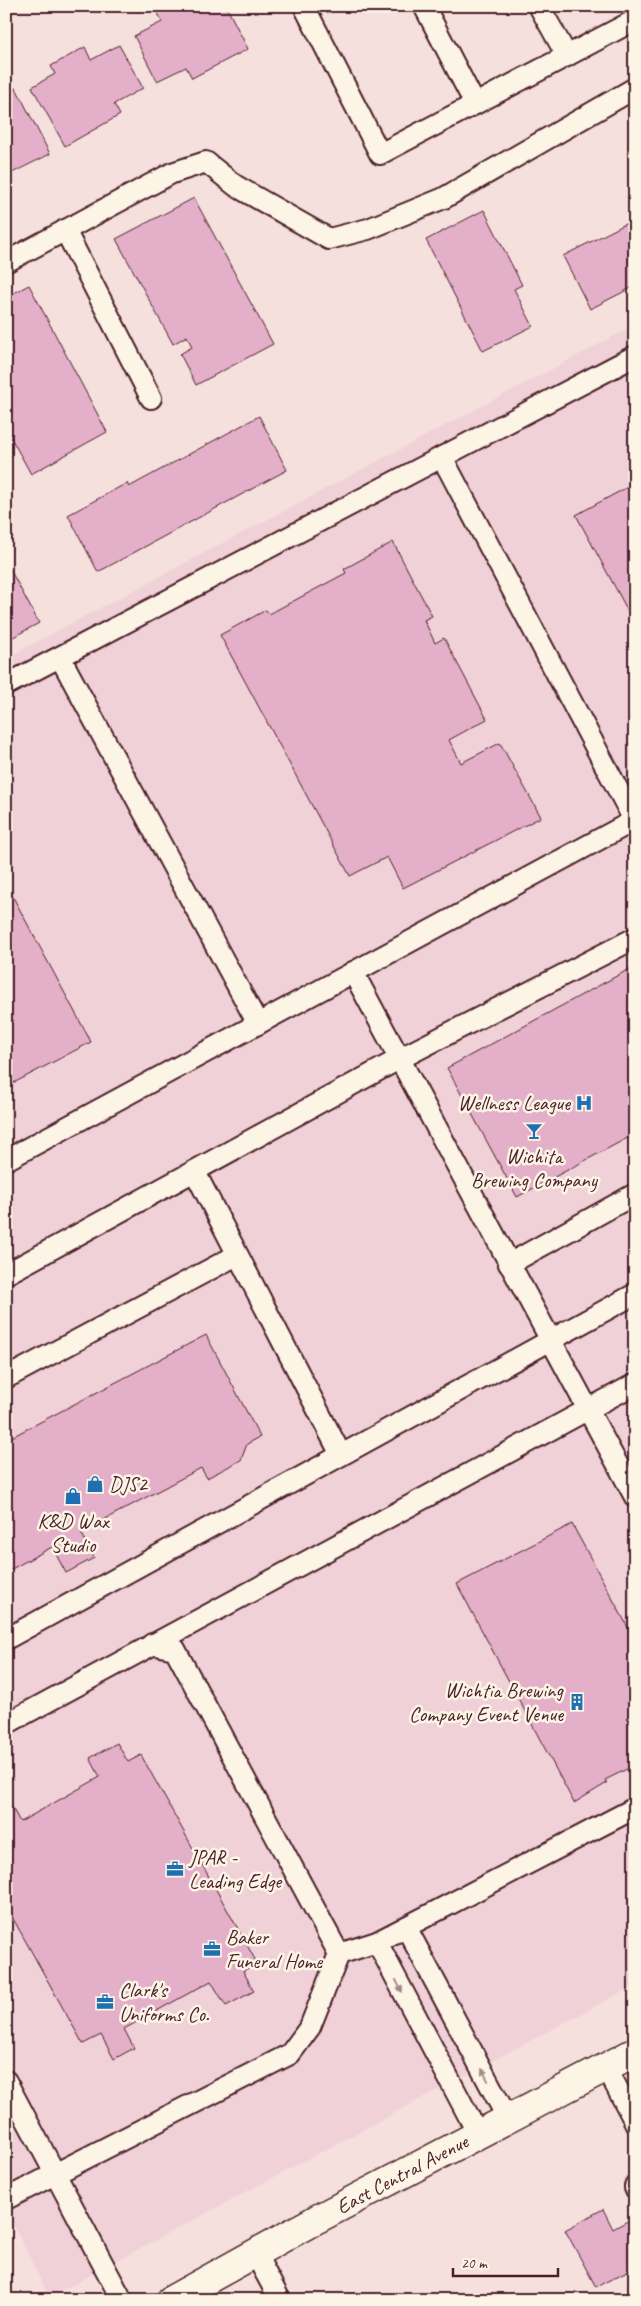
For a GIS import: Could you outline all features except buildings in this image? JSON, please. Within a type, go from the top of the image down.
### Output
[{"type":"main road","name":"East Central Avenue","points":[[171,2300],[255,2253],[635,2052]]},
{"type":"lane","points":[[304,6],[380,154],[635,20]]},
{"type":"lane","points":[[424,6],[476,104]]},
{"type":"lane","points":[[539,6],[567,56]]},
{"type":"lane","points":[[6,262],[172,173],[206,162],[236,186],[329,239],[368,228],[444,198],[635,88]]},
{"type":"lane","points":[[65,230],[151,398]]},
{"type":"lane","points":[[6,685],[635,356]]},
{"type":"lane","points":[[6,1160],[634,820],[442,456]]},
{"type":"lane","points":[[60,656],[258,1024]]},
{"type":"lane","points":[[6,1274],[399,1059],[635,938]]},
{"type":"lane","points":[[353,972],[635,1497]]},
{"type":"lane","points":[[195,1172],[341,1455]]},
{"type":"lane","points":[[509,1264],[635,1194]]},
{"type":"lane","points":[[6,1378],[238,1255]]},
{"type":"lane","points":[[6,1639],[635,1294]]},
{"type":"lane","points":[[6,1724],[635,1384]]},
{"type":"lane","points":[[6,2199],[290,2054],[310,2026],[338,1954],[175,1649],[152,1644]]},
{"type":"lane","points":[[338,1954],[377,1942],[635,1808]]},
{"type":"lane","points":[[406,1927],[508,2118]]},
{"type":"lane","points":[[377,1942],[478,2134]]},
{"type":"lane","points":[[606,2067],[635,2122]]},
{"type":"lane","points":[[6,2081],[122,2300]]},
{"type":"lane","points":[[255,2253],[280,2300]]},
{"type":"shaded area","points":[[635,325],[635,1985],[49,2297],[6,2209],[6,658]]},
{"type":"place","name":"Wellness League","points":[[584,1103]]},
{"type":"place","name":"Wichita Brewing Company","points":[[534,1131]]},
{"type":"place","name":"DJS2","points":[[95,1484]]},
{"type":"place","name":"K&D Wax Studio","points":[[73,1496]]},
{"type":"place","name":"Wichtia Brewing Company Event Venue","points":[[577,1702]]},
{"type":"place","name":"JPAR - Leading Edge","points":[[175,1869]]},
{"type":"place","name":"Baker Funeral Home","points":[[212,1949]]},
{"type":"place","name":"Clark's Uniforms Co.","points":[[105,2002]]}]
